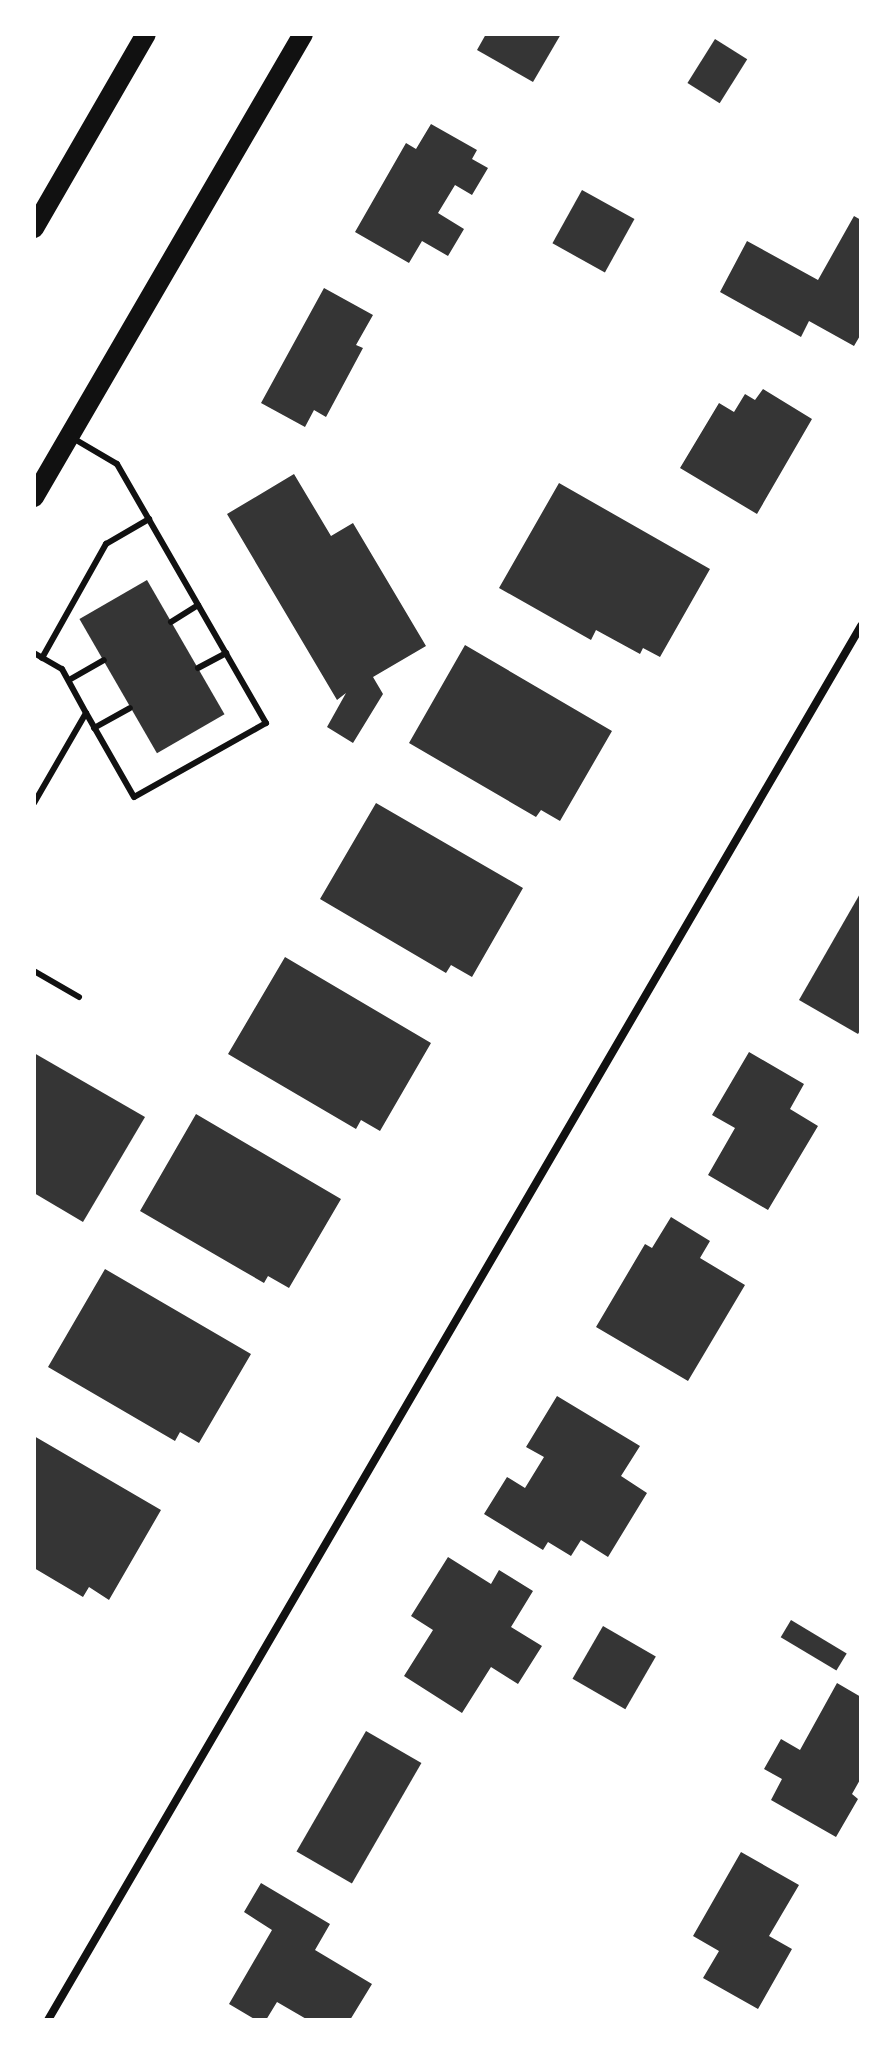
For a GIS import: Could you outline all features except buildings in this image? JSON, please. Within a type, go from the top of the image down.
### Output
[{"type":"main road","points":[[34,228],[146,34]]},
{"type":"main road","points":[[34,497],[303,34]]},
{"type":"street","points":[[48,2020],[861,626]]},
{"type":"lane","points":[[34,653],[62,669],[134,797],[266,723],[117,464],[69,437]]},
{"type":"lane","points":[[42,658],[106,544],[149,519]]},
{"type":"lane","points":[[171,622],[198,605]]},
{"type":"lane","points":[[198,668],[226,653]]},
{"type":"lane","points":[[69,680],[104,660]]},
{"type":"lane","points":[[94,728],[130,708]]},
{"type":"lane","points":[[34,803],[86,713]]},
{"type":"lane","points":[[34,971],[79,997]]}]
